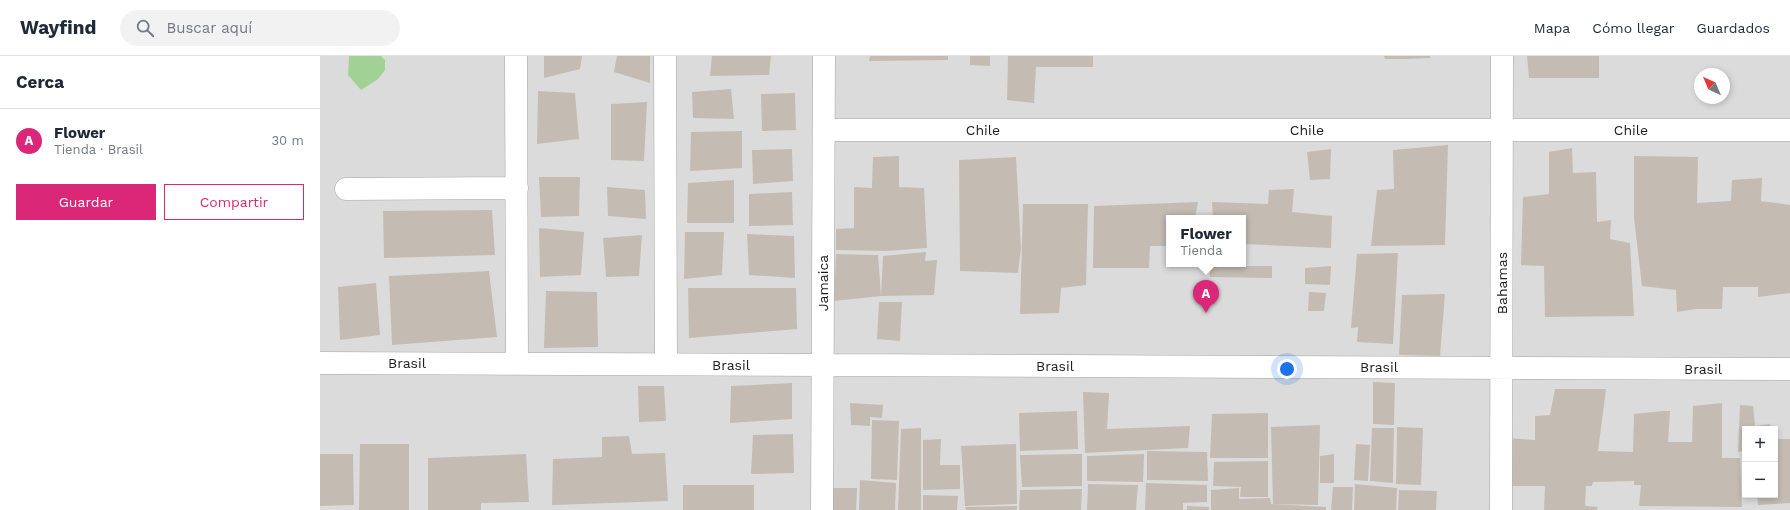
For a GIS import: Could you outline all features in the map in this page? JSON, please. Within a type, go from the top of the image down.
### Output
[{"type":"street","points":[[516,56],[517,364]]},
{"type":"street","points":[[665,56],[666,364]]},
{"type":"street","name":"Jamaica","points":[[822,510],[824,56]]},
{"type":"street","name":"Bahamas","points":[[1501,510],[1502,56]]},
{"type":"street","name":"Chile","points":[[824,130],[1790,130]]},
{"type":"street","points":[[346,189],[517,188]]},
{"type":"street","name":"Brasil","points":[[320,363],[1790,369]]},
{"type":"shaded area","points":[[320,56],[1790,56],[1790,510],[320,510]]},
{"type":"green space","points":[[349,56],[381,56],[385,60],[385,70],[378,79],[361,90],[348,75]]},
{"type":"building","points":[[544,56],[582,56],[580,69],[544,78]]},
{"type":"building","points":[[617,56],[650,56],[650,83],[614,72]]},
{"type":"building","points":[[712,56],[771,56],[769,75],[710,76]]},
{"type":"building","points":[[870,56],[948,56],[948,60],[869,61]]},
{"type":"building","points":[[970,56],[990,56],[990,66],[970,65]]},
{"type":"building","points":[[1008,56],[1093,56],[1093,67],[1036,67],[1034,103],[1007,100]]},
{"type":"building","points":[[1384,56],[1430,56],[1430,58],[1385,59]]},
{"type":"building","points":[[1527,56],[1599,56],[1599,78],[1529,78]]},
{"type":"building","points":[[731,89],[734,119],[693,118],[692,92]]},
{"type":"building","points":[[538,91],[575,93],[579,139],[537,144]]},
{"type":"building","points":[[795,93],[796,130],[762,131],[761,94]]},
{"type":"building","points":[[647,102],[644,161],[611,160],[611,104]]},
{"type":"building","points":[[742,131],[742,168],[690,171],[691,132]]},
{"type":"building","points":[[1448,145],[1445,245],[1371,246],[1377,190],[1394,189],[1393,150]]},
{"type":"building","points":[[1572,148],[1573,173],[1596,172],[1597,222],[1611,220],[1610,239],[1630,243],[1634,316],[1545,317],[1544,266],[1521,265],[1523,197],[1549,194],[1549,152]]},
{"type":"building","points":[[792,149],[793,181],[753,184],[752,150]]},
{"type":"building","points":[[1331,149],[1330,179],[1310,180],[1307,152]]},
{"type":"building","points":[[899,156],[899,187],[924,188],[927,248],[886,251],[836,250],[836,229],[854,228],[854,187],[872,188],[873,157]]},
{"type":"building","points":[[1634,156],[1698,157],[1697,203],[1731,201],[1732,180],[1762,178],[1761,201],[1790,205],[1790,293],[1758,297],[1758,287],[1723,287],[1722,309],[1696,309],[1677,312],[1676,290],[1642,286],[1634,218]]},
{"type":"building","points":[[1016,157],[1021,249],[1018,273],[960,271],[959,160]]},
{"type":"building","points":[[539,177],[580,177],[579,216],[541,217]]},
{"type":"building","points":[[734,180],[734,223],[687,223],[688,183]]},
{"type":"building","points":[[607,187],[645,190],[646,219],[608,216]]},
{"type":"building","points":[[1294,189],[1292,212],[1332,216],[1331,248],[1246,244],[1246,215],[1213,215],[1212,202],[1268,204],[1269,190]]},
{"type":"building","points":[[792,192],[793,225],[749,226],[749,194]]},
{"type":"building","points":[[1198,202],[1196,215],[1166,215],[1166,246],[1150,246],[1149,268],[1093,268],[1094,206]]},
{"type":"building","points":[[1023,204],[1088,204],[1086,285],[1061,288],[1059,313],[1020,314]]},
{"type":"building","points":[[492,210],[495,255],[384,258],[383,211]]},
{"type":"building","points":[[539,228],[584,232],[581,275],[540,277]]},
{"type":"building","points":[[685,232],[724,232],[722,275],[684,279]]},
{"type":"building","points":[[747,234],[794,236],[795,278],[749,275]]},
{"type":"building","points":[[642,235],[639,276],[606,277],[603,238]]},
{"type":"building","points":[[926,252],[925,261],[937,260],[934,295],[881,296],[883,256]]},
{"type":"building","points":[[1398,253],[1393,344],[1357,342],[1358,327],[1351,328],[1357,254]]},
{"type":"building","points":[[836,254],[878,255],[881,296],[834,301]]},
{"type":"building","points":[[1272,266],[1272,278],[1210,277],[1210,267]]},
{"type":"building","points":[[1331,266],[1330,285],[1305,284],[1305,268]]},
{"type":"building","points":[[489,271],[497,337],[392,345],[389,276]]},
{"type":"building","points":[[376,283],[380,335],[340,340],[338,287]]},
{"type":"building","points":[[688,288],[796,288],[797,329],[689,338]]},
{"type":"building","points":[[546,291],[597,292],[598,347],[544,348]]},
{"type":"building","points":[[1309,292],[1326,293],[1324,311],[1308,311]]},
{"type":"building","points":[[1445,294],[1440,356],[1399,355],[1402,295]]},
{"type":"building","points":[[879,302],[902,302],[900,341],[877,339]]},
{"type":"building","points":[[1373,382],[1395,383],[1394,425],[1373,424]]},
{"type":"building","points":[[792,383],[792,419],[730,423],[731,386]]},
{"type":"building","points":[[638,386],[664,386],[666,421],[639,422]]},
{"type":"building","points":[[1555,389],[1606,389],[1598,451],[1633,452],[1634,414],[1663,411],[1670,411],[1668,442],[1692,442],[1693,406],[1722,403],[1722,458],[1740,458],[1742,507],[1639,506],[1641,485],[1634,485],[1634,481],[1593,482],[1592,486],[1586,486],[1585,506],[1598,507],[1597,510],[1544,510],[1545,486],[1507,486],[1507,438],[1535,440],[1535,416],[1550,415]]},
{"type":"building","points":[[1083,392],[1109,393],[1107,429],[1190,426],[1188,448],[1085,453]]},
{"type":"building","points":[[850,403],[883,405],[882,418],[870,417],[870,426],[851,425]]},
{"type":"building","points":[[1740,405],[1753,406],[1755,426],[1742,426],[1742,451],[1738,452]]},
{"type":"building","points":[[1077,411],[1078,449],[1020,451],[1019,413]]},
{"type":"building","points":[[1268,413],[1268,458],[1210,458],[1212,414]]},
{"type":"building","points":[[872,420],[899,421],[897,480],[871,479]]},
{"type":"building","points":[[1770,424],[1770,426],[1755,426]]},
{"type":"building","points":[[1320,425],[1318,505],[1273,504],[1271,427]]},
{"type":"building","points":[[1397,427],[1423,428],[1421,485],[1396,484]]},
{"type":"building","points":[[921,428],[921,510],[898,510],[901,429]]},
{"type":"building","points":[[1372,428],[1394,428],[1393,483],[1370,481]]},
{"type":"building","points":[[793,434],[794,473],[751,474],[753,435]]},
{"type":"building","points":[[629,436],[632,454],[665,453],[668,501],[552,505],[553,459],[602,457],[602,437]]},
{"type":"building","points":[[941,439],[940,465],[960,465],[960,489],[923,490],[923,440]]},
{"type":"building","points":[[1778,439],[1790,439],[1790,503],[1758,505],[1757,498],[1778,498]]},
{"type":"building","points":[[360,444],[409,444],[409,510],[359,510]]},
{"type":"building","points":[[1016,444],[1017,504],[965,506],[961,446]]},
{"type":"building","points":[[1356,444],[1370,445],[1368,481],[1354,480]]},
{"type":"building","points":[[1147,451],[1207,452],[1208,481],[1147,480]]},
{"type":"building","points":[[320,454],[353,454],[354,505],[320,506]]},
{"type":"building","points":[[526,454],[529,502],[481,503],[481,510],[428,510],[428,458]]},
{"type":"building","points":[[1082,454],[1082,486],[1022,487],[1020,455]]},
{"type":"building","points":[[1144,454],[1143,482],[1087,481],[1087,456]]},
{"type":"building","points":[[1334,454],[1334,483],[1320,483],[1320,456]]},
{"type":"building","points":[[1268,461],[1268,497],[1240,497],[1241,487],[1213,486],[1214,462]]},
{"type":"building","points":[[860,480],[896,483],[895,510],[859,510]]},
{"type":"building","points":[[1146,483],[1207,485],[1207,502],[1183,503],[1183,510],[1145,510]]},
{"type":"building","points":[[1088,484],[1138,485],[1136,510],[1087,510]]},
{"type":"building","points":[[1355,484],[1397,488],[1396,510],[1354,510]]},
{"type":"building","points":[[683,485],[754,485],[754,510],[683,510]]},
{"type":"building","points":[[1333,487],[1353,487],[1352,510],[1331,510]]},
{"type":"building","points":[[830,488],[857,488],[856,510],[830,510]]},
{"type":"building","points":[[1239,488],[1239,499],[1270,498],[1271,504],[1326,507],[1326,510],[1211,510],[1211,490]]},
{"type":"building","points":[[1082,489],[1081,510],[1019,510],[1020,490]]},
{"type":"building","points":[[1399,490],[1437,491],[1436,510],[1398,510]]},
{"type":"building","points":[[923,495],[958,496],[957,510],[923,510]]},
{"type":"building","points":[[1017,506],[1017,510],[966,510],[965,507]]},
{"type":"building","points":[[1187,506],[1209,507],[1209,510],[1187,510]]},
{"type":"place","name":"Flower","points":[[1206,313]]}]
